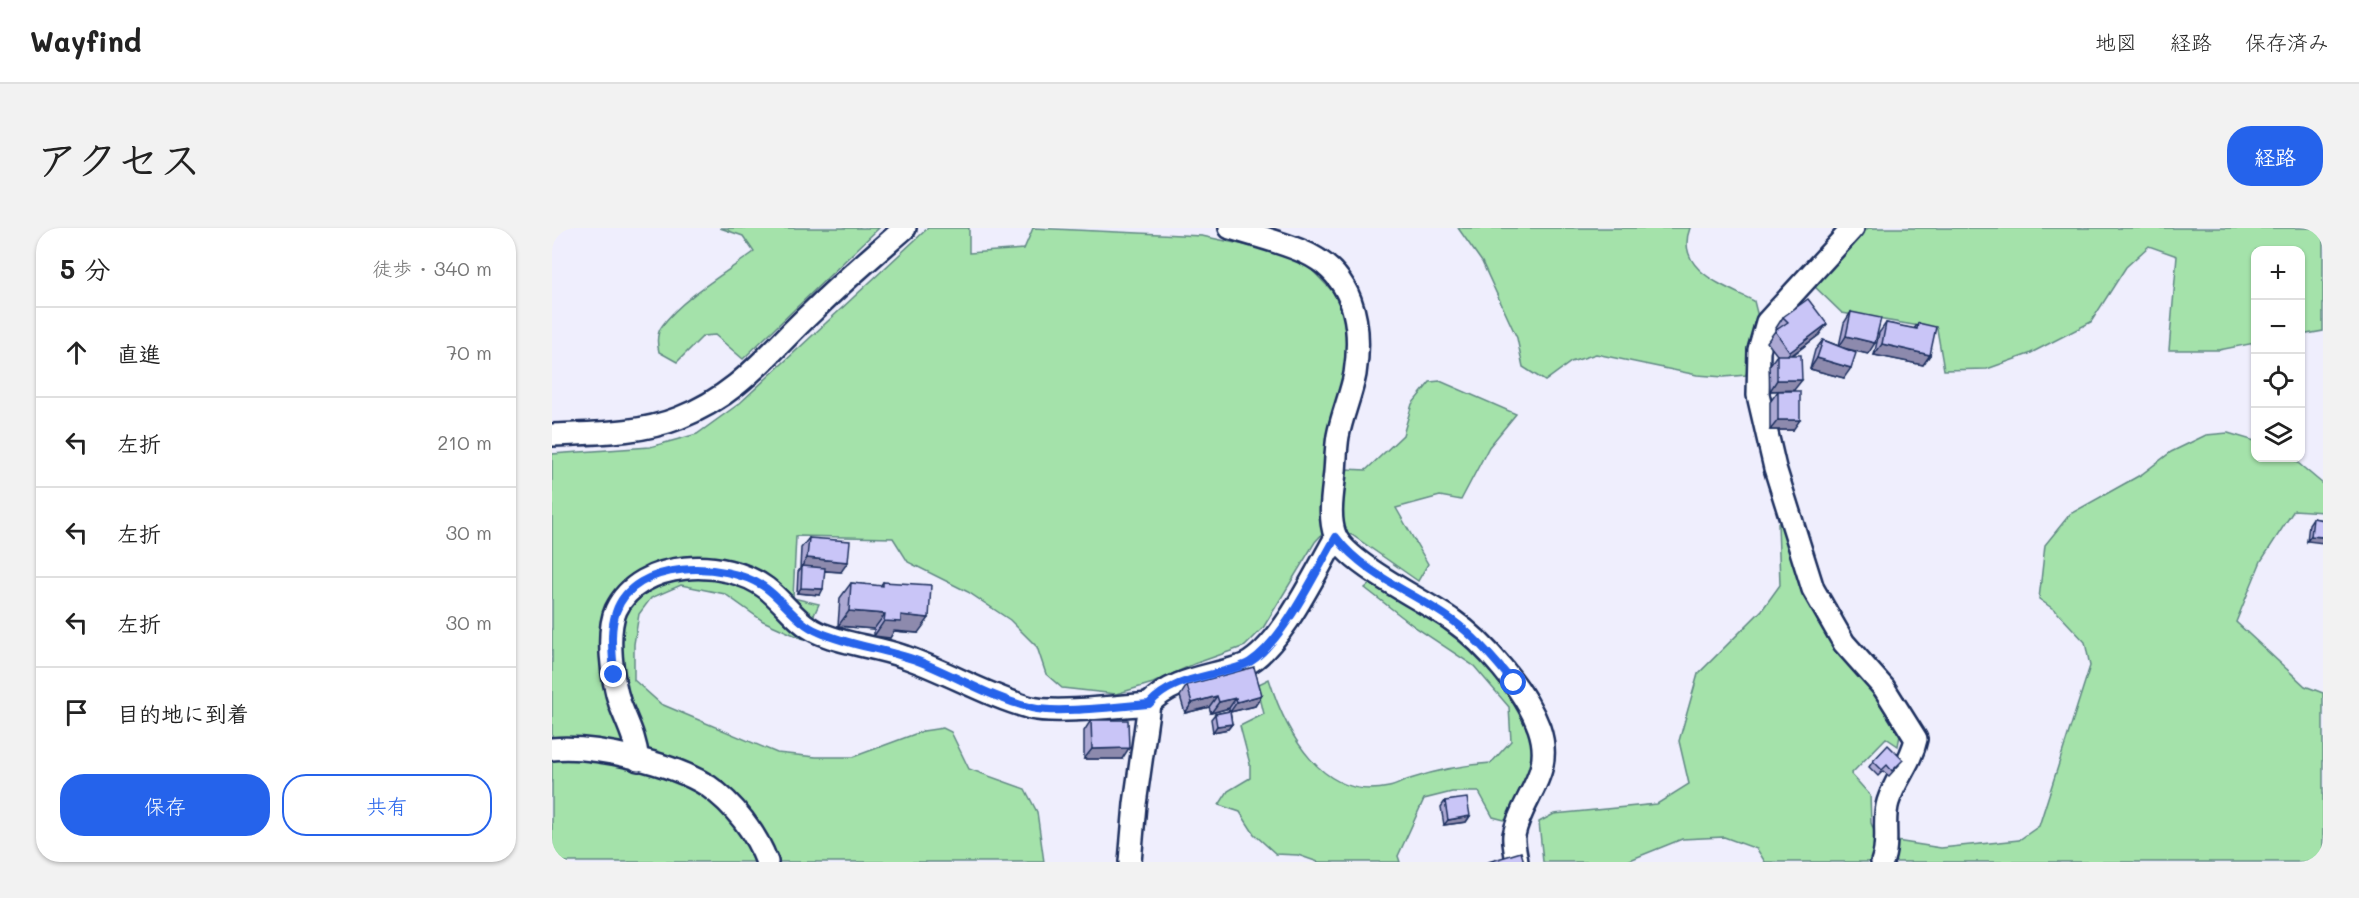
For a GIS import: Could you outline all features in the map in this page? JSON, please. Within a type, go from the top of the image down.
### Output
[{"type":"street","points":[[552,435],[641,429],[678,419],[722,398],[746,379],[813,311],[905,228]]},
{"type":"street","points":[[1230,228],[1300,250],[1319,261],[1342,281],[1354,305],[1357,338],[1354,375],[1338,436],[1332,522],[1336,537],[1346,550],[1363,563],[1453,620],[1472,637],[1514,683],[1528,704],[1544,747],[1543,764],[1537,785],[1514,836],[1517,862]]},
{"type":"street","points":[[1293,228],[1300,250]]},
{"type":"street","points":[[1853,228],[1767,322],[1759,350],[1756,378],[1763,423],[1812,589],[1844,643],[1889,695],[1916,739],[1908,765],[1896,782],[1887,804],[1886,853],[1882,862]]},
{"type":"street","points":[[1130,862],[1135,804],[1149,704],[1160,693],[1175,684],[1248,664],[1265,650],[1281,630],[1336,537]]},
{"type":"street","points":[[638,760],[634,735],[620,704],[614,675],[612,632],[616,611],[628,592],[642,582],[668,572],[689,568],[722,570],[746,577],[765,587],[815,631],[836,639],[883,649],[922,663],[971,687],[1033,708],[1149,704]]},
{"type":"street","points":[[552,749],[604,751],[638,760],[707,786],[731,807],[759,841],[767,862]]},
{"type":"green space","points":[[720,228],[879,228],[743,359],[715,335],[703,336],[677,362],[659,352],[657,342],[662,326],[692,296],[754,252],[743,236]]},
{"type":"green space","points":[[928,228],[969,228],[969,253],[1024,249],[1033,228],[1202,236],[1278,252],[1308,266],[1339,298],[1349,322],[1343,378],[1332,418],[1325,468],[1366,470],[1403,435],[1412,404],[1430,382],[1440,381],[1516,414],[1489,447],[1461,500],[1440,496],[1396,508],[1428,564],[1418,581],[1352,535],[1324,532],[1315,542],[1263,628],[1245,646],[1194,664],[1153,683],[1116,694],[1062,688],[1046,674],[1037,647],[1010,620],[968,592],[908,562],[893,538],[796,536],[793,598],[819,604],[803,639],[763,621],[725,594],[681,585],[651,598],[639,614],[634,644],[634,680],[661,704],[777,753],[816,757],[853,757],[923,731],[943,728],[951,732],[969,769],[1025,789],[1037,812],[1044,862],[552,862],[552,454],[650,447],[697,434],[740,403]]},
{"type":"green space","points":[[1458,228],[1690,228],[1687,243],[1689,255],[1696,266],[1705,275],[1754,301],[1758,317],[1746,375],[1724,377],[1697,375],[1596,354],[1571,362],[1545,381],[1523,367],[1517,338],[1482,262]]},
{"type":"green space","points":[[1868,228],[2323,228],[2323,331],[2305,334],[2305,246],[2251,246],[2251,344],[2219,350],[2169,350],[2177,256],[2149,246],[2126,267],[2091,322],[2029,354],[1987,369],[1944,370],[1937,329],[1842,313],[1812,284]]},
{"type":"green space","points":[[2228,433],[2251,440],[2251,462],[2297,462],[2323,484],[2323,512],[2294,510],[2261,561],[2236,622],[2305,686],[2323,693],[2323,862],[1765,862],[1757,849],[1724,837],[1682,839],[1625,862],[1543,862],[1539,822],[1554,814],[1657,804],[1689,784],[1679,741],[1698,674],[1762,610],[1780,585],[1778,523],[1787,520],[1804,590],[1819,624],[1901,730],[1898,746],[1886,738],[1851,774],[1870,795],[1871,823],[1877,838],[1941,848],[2019,840],[2039,826],[2090,666],[2085,642],[2056,611],[2039,599],[2045,545],[2070,514],[2142,474],[2171,452],[2206,435]]},
{"type":"green space","points":[[1372,582],[1464,641],[1507,689],[1519,707],[1532,743],[1533,762],[1529,781],[1521,801],[1508,821],[1493,817],[1479,792],[1452,792],[1424,799],[1398,856],[1400,862],[1318,862],[1298,855],[1276,854],[1254,834],[1240,812],[1219,805],[1228,791],[1250,778],[1250,764],[1240,726],[1264,714],[1257,685],[1269,679],[1276,700],[1297,741],[1310,759],[1326,774],[1344,784],[1365,789],[1389,787],[1440,771],[1491,763],[1511,741],[1509,707],[1474,666],[1415,627],[1365,588]]},
{"type":"building","points":[[1808,299],[1827,324],[1790,352],[1775,331],[1788,322],[1783,317]]},
{"type":"building","points":[[1851,312],[1881,318],[1875,343],[1846,336]]},
{"type":"building","points":[[1886,323],[1917,329],[1918,323],[1936,327],[1930,355],[1882,344]]},
{"type":"building","points":[[1823,340],[1856,353],[1851,368],[1817,358]]},
{"type":"building","points":[[1777,355],[1801,355],[1802,380],[1777,380]]},
{"type":"building","points":[[1778,391],[1800,391],[1800,420],[1778,420]]},
{"type":"building","points":[[2313,518],[2323,520],[2323,537],[2311,536]]},
{"type":"building","points":[[809,538],[850,541],[848,562],[807,558]]},
{"type":"building","points":[[802,566],[825,568],[823,589],[801,588]]},
{"type":"building","points":[[883,582],[931,585],[929,618],[901,615],[901,622],[884,621],[885,614],[849,611],[851,583],[883,586]]},
{"type":"building","points":[[1254,667],[1262,695],[1237,702],[1236,698],[1219,702],[1217,696],[1192,703],[1187,685]]},
{"type":"building","points":[[1230,711],[1232,724],[1217,726],[1215,714]]},
{"type":"building","points":[[1091,720],[1128,720],[1129,748],[1092,749]]},
{"type":"building","points":[[1888,745],[1903,760],[1892,771],[1887,765],[1882,770],[1873,761]]},
{"type":"building","points":[[1467,798],[1470,816],[1448,820],[1445,801]]},
{"type":"building","points":[[1521,852],[1524,862],[1488,862]]},
{"type":"route","points":[[614,675],[612,632],[616,611],[628,592],[642,582],[668,572],[689,568],[722,570],[746,577],[765,587],[815,631],[836,639],[883,649],[922,663],[971,687],[1033,708],[1149,704],[1160,693],[1175,684],[1248,664],[1265,650],[1281,630],[1336,537],[1346,550],[1363,563],[1453,620],[1472,637],[1514,683]]}]
